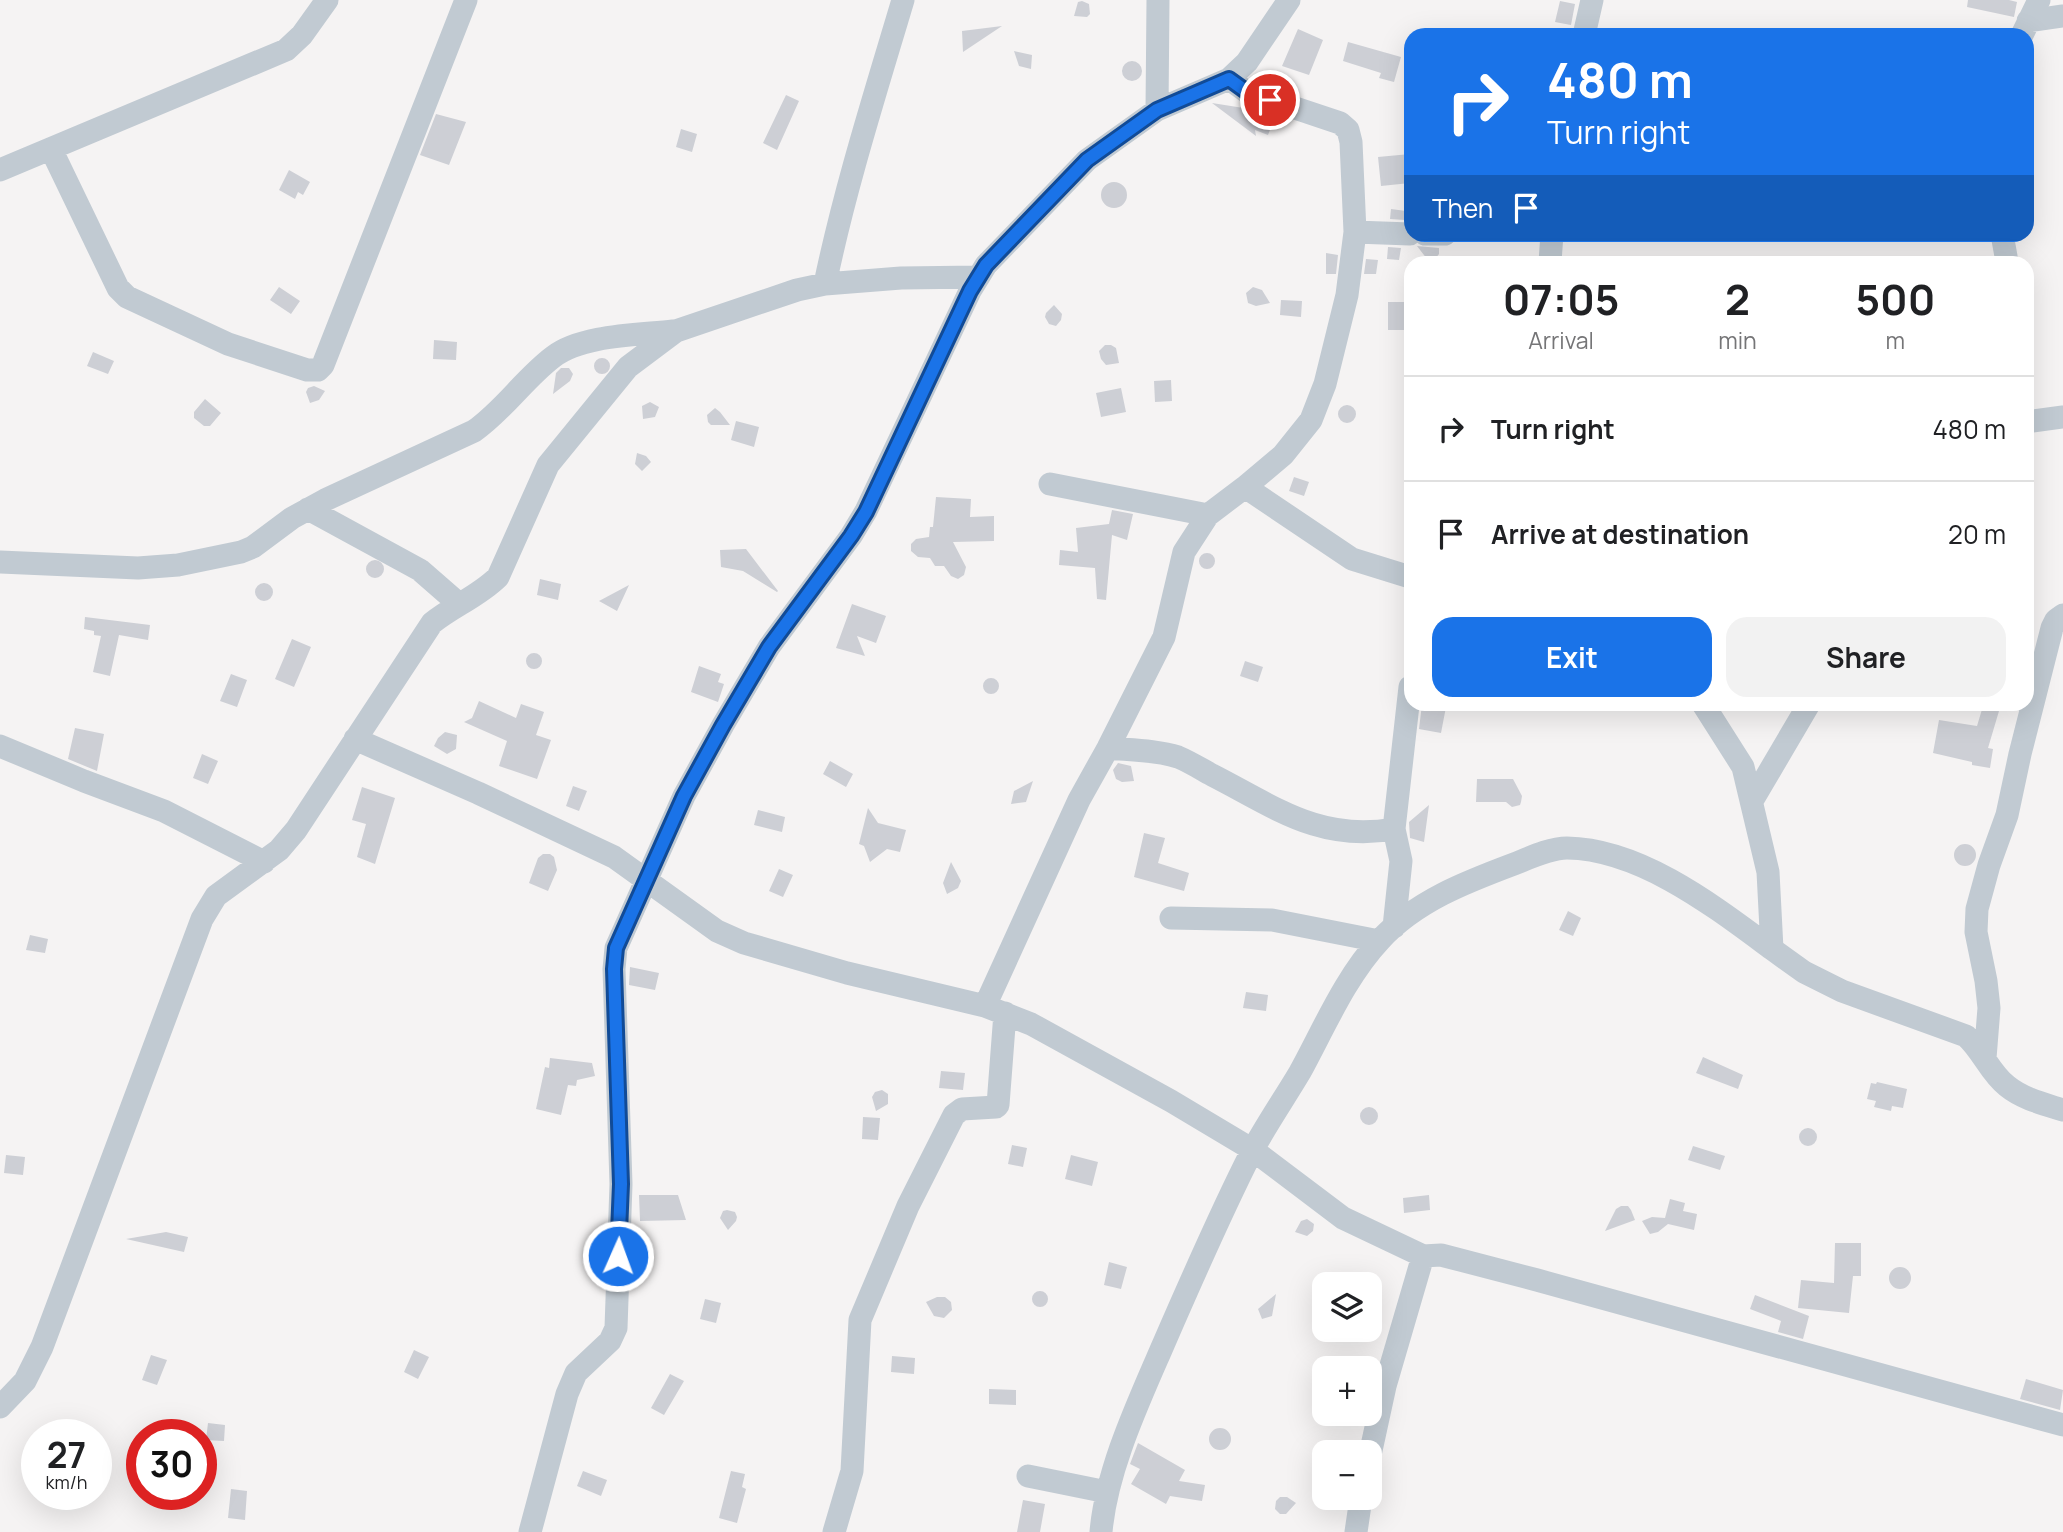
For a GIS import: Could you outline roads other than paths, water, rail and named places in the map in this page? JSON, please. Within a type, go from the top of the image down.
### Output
[{"type":"street","points":[[0,170],[286,50],[302,35],[327,0]]},
{"type":"street","points":[[51,149],[118,288],[127,297],[237,348],[307,370],[318,370],[323,365],[466,0]]},
{"type":"street","points":[[825,284],[837,225],[903,0]]},
{"type":"street","points":[[1157,110],[1158,0]]},
{"type":"street","points":[[530,1532],[567,1394],[576,1373],[610,1341],[616,1328],[621,1184],[614,969],[616,948],[684,796],[769,647],[866,512],[978,277],[1003,247],[1087,160],[1157,110],[1229,79],[1247,62],[1289,0]]},
{"type":"street","points":[[1586,28],[1592,0]]},
{"type":"street","points":[[2025,28],[2039,0]]},
{"type":"street","points":[[2025,28],[2063,16]]},
{"type":"street","points":[[834,1532],[852,1471],[860,1320],[908,1206],[954,1115],[962,1109],[998,1105],[995,1009],[1079,800],[1164,637],[1184,552],[1208,515],[1283,455],[1311,419],[1325,384],[1347,295],[1355,232],[1351,142],[1348,130],[1340,122],[1247,92],[1229,79]]},
{"type":"street","points":[[1355,232],[1404,234]]},
{"type":"street","points":[[0,562],[126,568],[178,565],[253,547],[308,509],[474,432],[491,420],[552,357],[570,347],[608,338],[676,331],[797,290],[825,284],[901,278],[978,277]]},
{"type":"street","points":[[0,1407],[25,1381],[42,1348],[202,919],[216,896],[279,850],[296,830],[432,622],[488,587],[498,577],[539,483],[556,455],[628,367],[676,331]]},
{"type":"street","points":[[2034,421],[2063,417]]},
{"type":"street","points":[[1050,484],[1208,515]]},
{"type":"street","points":[[1245,487],[1352,559],[1404,575]]},
{"type":"street","points":[[308,509],[420,570],[459,604]]},
{"type":"street","points":[[2034,699],[2052,628],[2056,620],[2063,615]]},
{"type":"street","points":[[1386,934],[1401,861],[1394,829],[1407,711]]},
{"type":"street","points":[[1707,711],[1743,767],[1768,872],[1772,949]]},
{"type":"street","points":[[1752,801],[1806,711]]},
{"type":"street","points":[[1985,1058],[1989,1008],[1976,932],[1977,909],[2007,815],[2031,711]]},
{"type":"street","points":[[355,739],[614,857],[716,931],[744,943],[848,973],[995,1009],[1031,1024],[1253,1150],[1343,1218],[1423,1256],[1441,1255],[1537,1280],[2063,1425]]},
{"type":"street","points":[[0,746],[83,781],[164,810],[264,862]]},
{"type":"street","points":[[1108,748],[1178,758],[1304,823],[1348,832],[1370,833],[1394,829]]},
{"type":"street","points":[[1101,1532],[1107,1492],[1141,1396],[1191,1280],[1253,1150],[1279,1109],[1351,979],[1386,934],[1426,903],[1462,884],[1526,859],[1564,848],[1591,851],[1640,865],[1686,888],[1804,972],[1842,991],[1966,1035],[2007,1086],[2030,1099],[2063,1110]]},
{"type":"street","points":[[1171,918],[1272,920],[1386,934]]},
{"type":"street","points":[[1373,1440],[1385,1386],[1423,1256]]},
{"type":"street","points":[[1028,1476],[1107,1492]]},
{"type":"street","points":[[1356,1532],[1359,1510]]}]
